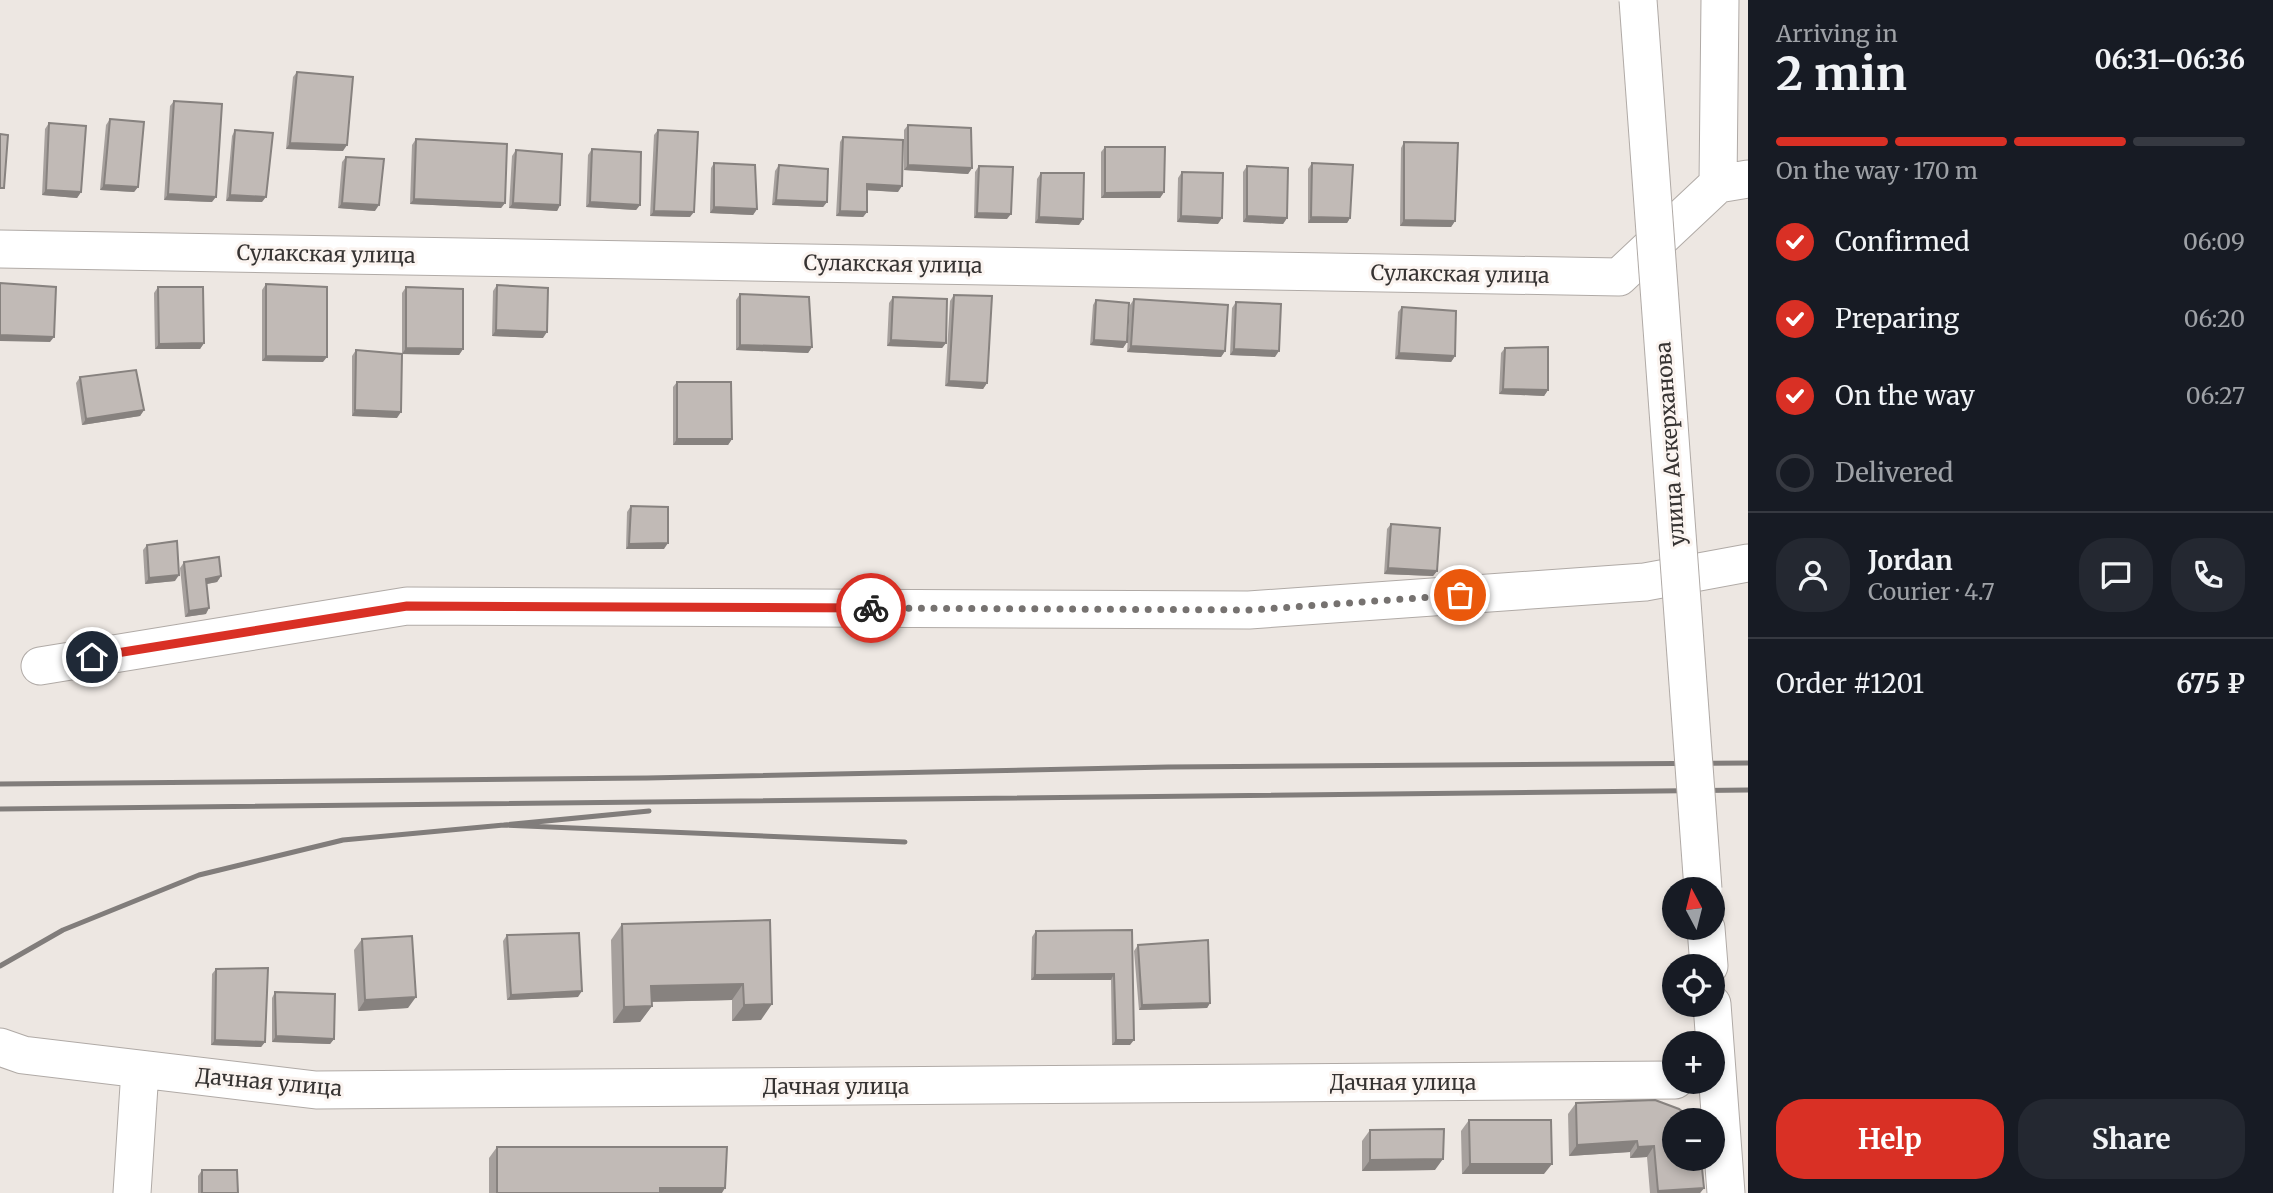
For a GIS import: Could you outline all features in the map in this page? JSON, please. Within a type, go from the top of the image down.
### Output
[{"type":"street","name":"улица Аскерханова","points":[[1638,0],[1702,877]]},
{"type":"street","points":[[1720,0],[1733,181]]},
{"type":"street","name":"Сулакская улица","points":[[0,249],[1619,277],[1733,181]]},
{"type":"street","points":[[40,666],[407,606],[1250,610],[1645,582],[1742,564]]},
{"type":"street","points":[[1713,1017],[1726,1193]]},
{"type":"street","name":"Дачная улица","points":[[0,1047],[23,1055],[316,1090],[1662,1080]]},
{"type":"street","points":[[132,1193],[140,1070]]},
{"type":"building","points":[[297,72],[353,77],[347,145],[290,143]]},
{"type":"building","points":[[174,101],[222,104],[216,197],[168,194]]},
{"type":"building","points":[[110,119],[144,122],[138,187],[104,185]]},
{"type":"building","points":[[49,123],[86,126],[81,192],[46,190]]},
{"type":"building","points":[[908,125],[971,128],[972,168],[908,165]]},
{"type":"building","points":[[235,130],[273,133],[266,197],[230,195]]},
{"type":"building","points":[[658,130],[698,132],[694,212],[654,211]]},
{"type":"building","points":[[0,134],[8,135],[4,188],[0,188]]},
{"type":"building","points":[[843,137],[903,140],[902,186],[867,184],[867,212],[840,211]]},
{"type":"building","points":[[416,139],[507,144],[505,203],[414,199]]},
{"type":"building","points":[[1404,142],[1458,143],[1455,221],[1404,220]]},
{"type":"building","points":[[1105,147],[1165,147],[1164,192],[1105,193]]},
{"type":"building","points":[[592,149],[641,152],[640,205],[590,202]]},
{"type":"building","points":[[516,150],[562,154],[560,205],[513,203]]},
{"type":"building","points":[[346,157],[384,159],[379,205],[342,203]]},
{"type":"building","points":[[714,163],[755,165],[757,209],[714,207]]},
{"type":"building","points":[[1312,163],[1353,165],[1350,218],[1311,217]]},
{"type":"building","points":[[779,165],[828,169],[827,202],[776,200]]},
{"type":"building","points":[[979,166],[1013,167],[1011,214],[977,213]]},
{"type":"building","points":[[1247,166],[1288,168],[1287,218],[1247,216]]},
{"type":"building","points":[[1182,172],[1223,173],[1222,218],[1181,216]]},
{"type":"building","points":[[1041,173],[1084,173],[1083,219],[1039,217]]},
{"type":"building","points":[[0,283],[56,287],[54,337],[0,335]]},
{"type":"building","points":[[266,284],[327,287],[327,357],[266,356]]},
{"type":"building","points":[[497,285],[548,288],[547,332],[496,330]]},
{"type":"building","points":[[158,287],[203,287],[204,343],[159,344]]},
{"type":"building","points":[[406,287],[463,289],[463,349],[406,348]]},
{"type":"building","points":[[740,294],[809,297],[812,347],[740,345]]},
{"type":"building","points":[[954,295],[992,296],[987,383],[949,381]]},
{"type":"building","points":[[893,297],[947,299],[946,343],[891,340]]},
{"type":"building","points":[[1134,299],[1228,305],[1225,351],[1131,346]]},
{"type":"building","points":[[1096,300],[1129,303],[1127,342],[1094,340]]},
{"type":"building","points":[[1236,302],[1281,304],[1279,351],[1234,349]]},
{"type":"building","points":[[1402,307],[1456,311],[1455,356],[1399,353]]},
{"type":"building","points":[[1548,347],[1548,390],[1503,389],[1505,348]]},
{"type":"building","points":[[356,350],[402,354],[401,412],[355,410]]},
{"type":"building","points":[[136,370],[144,410],[86,419],[80,377]]},
{"type":"building","points":[[677,382],[731,382],[732,439],[677,439]]},
{"type":"building","points":[[631,506],[668,507],[668,543],[629,544]]},
{"type":"building","points":[[1391,524],[1440,528],[1437,571],[1388,568]]},
{"type":"building","points":[[177,541],[179,575],[149,578],[147,545]]},
{"type":"building","points":[[219,557],[221,576],[206,579],[209,608],[189,611],[184,562]]},
{"type":"building","points":[[770,920],[772,1004],[744,1005],[743,984],[651,986],[652,1006],[624,1007],[622,924]]},
{"type":"building","points":[[1132,930],[1134,1040],[1116,1040],[1114,974],[1035,975],[1036,931]]},
{"type":"building","points":[[579,933],[582,991],[511,995],[507,935]]},
{"type":"building","points":[[412,936],[416,997],[365,1000],[362,939]]},
{"type":"building","points":[[1208,940],[1210,1003],[1142,1005],[1138,945]]},
{"type":"building","points":[[268,968],[265,1042],[215,1040],[216,969]]},
{"type":"building","points":[[275,992],[335,994],[334,1039],[276,1036]]},
{"type":"building","points":[[1655,1100],[1676,1108],[1662,1108],[1662,1171],[1702,1171],[1704,1188],[1658,1191],[1654,1146],[1638,1147],[1637,1141],[1577,1145],[1576,1103]]},
{"type":"building","points":[[1469,1120],[1551,1120],[1552,1164],[1470,1164]]},
{"type":"building","points":[[1444,1129],[1443,1159],[1370,1160],[1370,1130]]},
{"type":"building","points":[[497,1147],[727,1147],[725,1188],[660,1188],[660,1193],[497,1193]]},
{"type":"building","points":[[202,1170],[237,1170],[238,1193],[202,1193]]},
{"type":"railway","points":[[0,784],[647,778],[1168,767],[1748,763]]},
{"type":"railway","points":[[0,809],[1748,790]]},
{"type":"railway","points":[[649,811],[504,825],[905,842]]},
{"type":"railway","points":[[0,966],[63,930],[199,875],[343,840],[504,825]]},
{"type":"way so far","points":[[871,608],[1250,610],[1460,595]]},
{"type":"route","points":[[92,657],[407,606],[871,608]]}]
